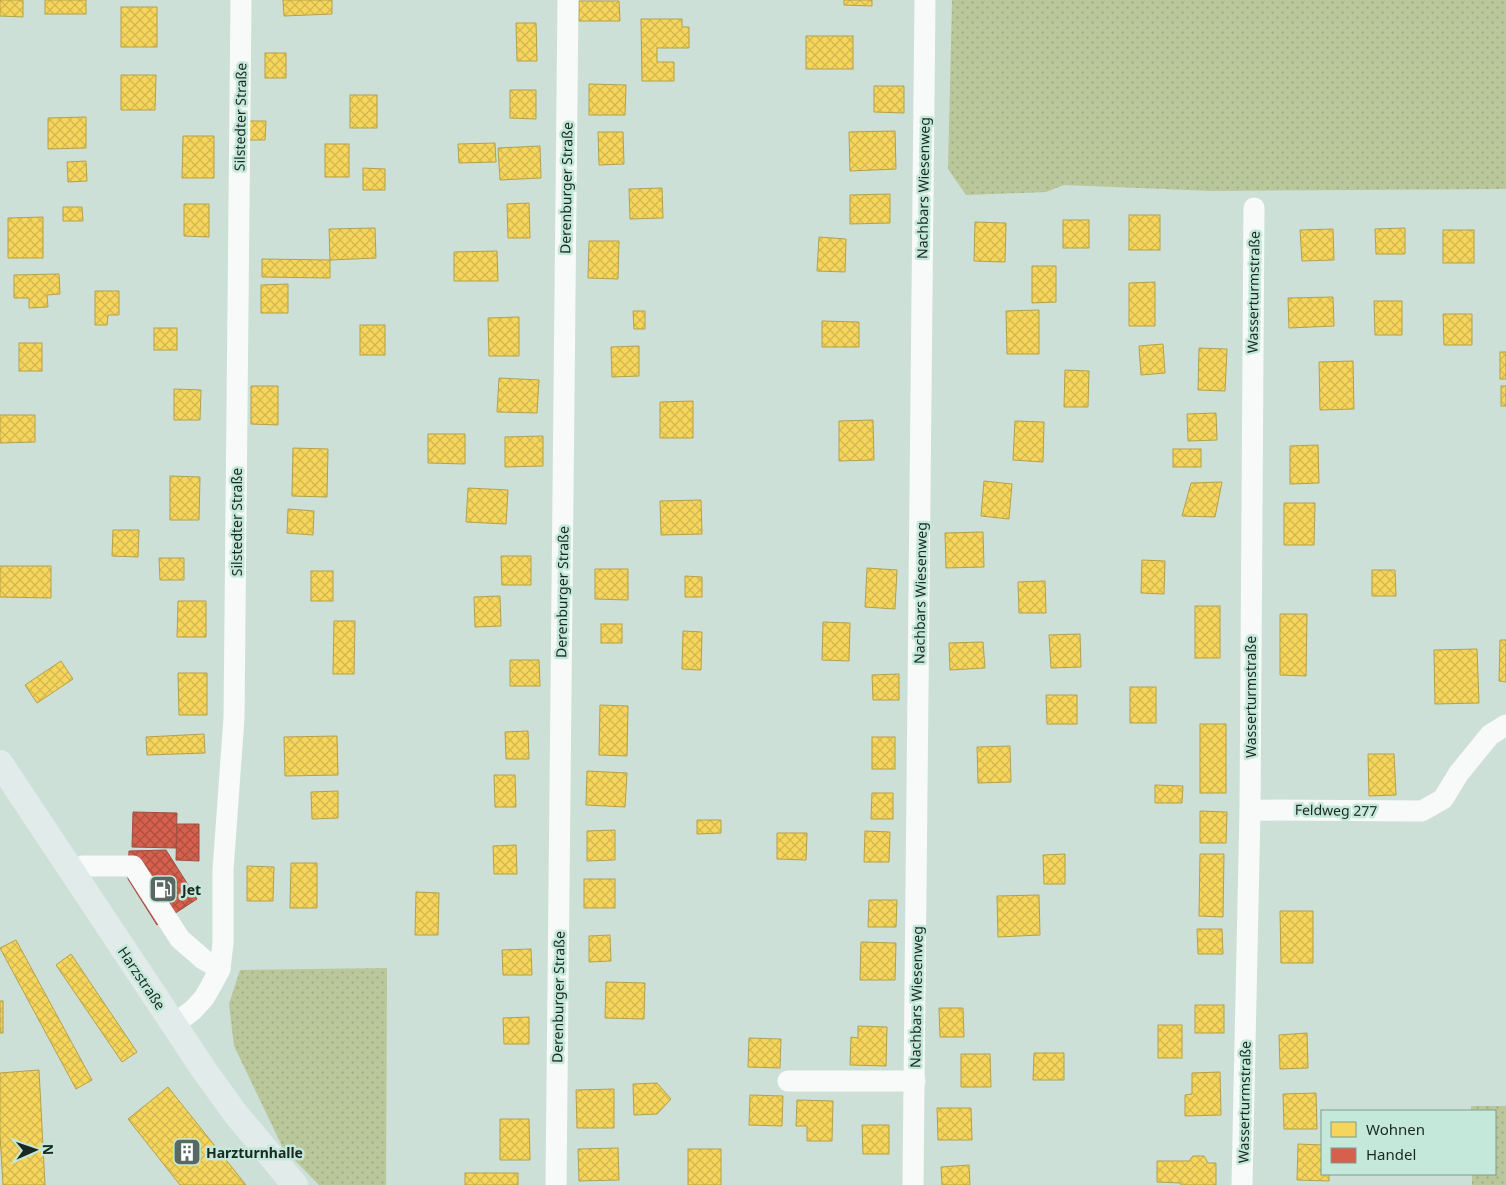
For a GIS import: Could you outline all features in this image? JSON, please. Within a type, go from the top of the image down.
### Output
[{"type":"main road","name":"Harzstraße","points":[[0,763],[173,1024],[235,1113],[295,1185]]},
{"type":"street","name":"Silstedter Straße","points":[[173,1024],[193,1010],[204,998],[220,969],[223,943],[223,870],[234,708],[241,0]]},
{"type":"street","name":"Derenburger Straße","points":[[556,1185],[568,0]]},
{"type":"street","name":"Nachbars Wiesenweg","points":[[913,1185],[925,0]]},
{"type":"street","name":"Wasserturmstraße","points":[[1242,1185],[1250,810],[1254,208]]},
{"type":"street","name":"Feldweg 277","points":[[1250,810],[1422,811],[1443,799],[1459,773],[1490,735],[1506,725]]},
{"type":"street","points":[[72,872],[82,866],[133,866],[180,939],[203,959],[220,969]]},
{"type":"street","points":[[788,1081],[915,1081]]},
{"type":"green space","points":[[952,0],[1506,0],[1506,189],[1212,191],[1064,185],[1046,192],[966,195],[948,169]]},
{"type":"green space","points":[[387,968],[386,1185],[319,1185],[283,1148],[234,1046],[229,1004],[240,970]]},
{"type":"green space","points":[[1471,1106],[1506,1106],[1506,1185],[1472,1185],[1472,1175],[1496,1175],[1496,1110],[1471,1110]]},
{"type":"building: Wohnen","points":[[0,0],[23,0],[23,17],[0,16]]},
{"type":"building: Wohnen","points":[[45,0],[86,0],[86,14],[45,14]]},
{"type":"building: Wohnen","points":[[283,0],[332,0],[332,14],[284,16]]},
{"type":"building: Wohnen","points":[[844,0],[872,0],[872,6],[844,5]]},
{"type":"building: Wohnen","points":[[579,1],[619,1],[620,21],[579,21]]},
{"type":"building: Wohnen","points":[[121,7],[157,7],[157,47],[121,47]]},
{"type":"building: Wohnen","points":[[641,19],[682,19],[682,27],[689,27],[689,48],[657,48],[657,62],[674,62],[674,81],[642,81]]},
{"type":"building: Wohnen","points":[[516,23],[536,23],[537,61],[517,61]]},
{"type":"building: Wohnen","points":[[806,36],[853,36],[853,69],[806,69]]},
{"type":"building: Wohnen","points":[[265,53],[286,53],[286,78],[265,78]]},
{"type":"building: Wohnen","points":[[121,75],[156,75],[155,110],[121,110]]},
{"type":"building: Wohnen","points":[[589,84],[626,85],[625,115],[589,115]]},
{"type":"building: Wohnen","points":[[874,86],[904,86],[904,113],[874,112]]},
{"type":"building: Wohnen","points":[[510,90],[536,90],[536,119],[510,118]]},
{"type":"building: Wohnen","points":[[350,95],[377,95],[377,128],[350,128]]},
{"type":"building: Wohnen","points":[[86,117],[86,148],[48,149],[48,118]]},
{"type":"building: Wohnen","points":[[247,121],[266,121],[265,140],[247,140]]},
{"type":"building: Wohnen","points":[[895,131],[896,169],[850,171],[849,132]]},
{"type":"building: Wohnen","points":[[598,132],[623,132],[624,164],[599,165]]},
{"type":"building: Wohnen","points":[[183,136],[214,136],[214,178],[182,178]]},
{"type":"building: Wohnen","points":[[495,143],[496,162],[459,163],[458,144]]},
{"type":"building: Wohnen","points":[[325,144],[349,144],[349,177],[325,177]]},
{"type":"building: Wohnen","points":[[540,146],[541,178],[500,180],[498,148]]},
{"type":"building: Wohnen","points":[[86,161],[87,181],[68,182],[67,162]]},
{"type":"building: Wohnen","points":[[363,168],[385,169],[385,190],[363,190]]},
{"type":"building: Wohnen","points":[[662,188],[663,218],[630,219],[629,189]]},
{"type":"building: Wohnen","points":[[890,194],[890,223],[850,224],[850,195]]},
{"type":"building: Wohnen","points":[[529,203],[530,238],[508,238],[507,204]]},
{"type":"building: Wohnen","points":[[184,204],[209,204],[209,237],[184,236]]},
{"type":"building: Wohnen","points":[[63,207],[82,207],[83,221],[63,221]]},
{"type":"building: Wohnen","points":[[1129,215],[1160,215],[1160,250],[1129,250]]},
{"type":"building: Wohnen","points":[[43,217],[43,258],[8,258],[8,218]]},
{"type":"building: Wohnen","points":[[1063,220],[1089,220],[1089,248],[1063,248]]},
{"type":"building: Wohnen","points":[[975,222],[1006,223],[1005,262],[974,261]]},
{"type":"building: Wohnen","points":[[375,228],[376,258],[330,260],[329,229]]},
{"type":"building: Wohnen","points":[[1405,228],[1405,254],[1376,254],[1375,229]]},
{"type":"building: Wohnen","points":[[1333,229],[1334,260],[1302,261],[1300,230]]},
{"type":"building: Wohnen","points":[[1443,230],[1474,230],[1474,263],[1443,263]]},
{"type":"building: Wohnen","points":[[819,237],[846,239],[845,272],[817,271]]},
{"type":"building: Wohnen","points":[[589,241],[619,241],[618,279],[588,278]]},
{"type":"building: Wohnen","points":[[497,251],[498,281],[454,281],[454,252]]},
{"type":"building: Wohnen","points":[[262,259],[330,260],[330,278],[262,277]]},
{"type":"building: Wohnen","points":[[1032,266],[1056,266],[1056,302],[1032,303]]},
{"type":"building: Wohnen","points":[[59,274],[60,294],[47,295],[48,307],[29,308],[29,298],[14,298],[14,275]]},
{"type":"building: Wohnen","points":[[1155,282],[1155,326],[1129,326],[1129,283]]},
{"type":"building: Wohnen","points":[[288,284],[288,313],[261,313],[261,285]]},
{"type":"building: Wohnen","points":[[95,291],[119,291],[119,315],[108,315],[107,325],[95,325]]},
{"type":"building: Wohnen","points":[[1333,297],[1334,326],[1289,328],[1288,298]]},
{"type":"building: Wohnen","points":[[1374,301],[1402,301],[1402,335],[1375,335]]},
{"type":"building: Wohnen","points":[[1039,310],[1039,354],[1007,354],[1006,311]]},
{"type":"building: Wohnen","points":[[633,311],[645,311],[645,329],[634,329]]},
{"type":"building: Wohnen","points":[[1443,314],[1472,314],[1472,345],[1444,345]]},
{"type":"building: Wohnen","points":[[519,317],[519,356],[489,356],[488,318]]},
{"type":"building: Wohnen","points":[[822,321],[859,322],[859,347],[822,347]]},
{"type":"building: Wohnen","points":[[360,325],[385,325],[385,355],[360,355]]},
{"type":"building: Wohnen","points":[[154,328],[177,328],[177,350],[154,350]]},
{"type":"building: Wohnen","points":[[19,343],[42,343],[42,371],[19,371]]},
{"type":"building: Wohnen","points":[[1163,344],[1165,373],[1141,375],[1139,346]]},
{"type":"building: Wohnen","points":[[639,346],[639,376],[612,377],[611,347]]},
{"type":"building: Wohnen","points":[[1199,348],[1227,349],[1225,391],[1198,390]]},
{"type":"building: Wohnen","points":[[1500,352],[1506,352],[1506,379],[1500,379]]},
{"type":"building: Wohnen","points":[[1353,361],[1354,409],[1320,410],[1319,362]]},
{"type":"building: Wohnen","points":[[1065,370],[1089,371],[1088,407],[1064,407]]},
{"type":"building: Wohnen","points":[[499,378],[539,380],[537,413],[497,412]]},
{"type":"building: Wohnen","points":[[251,386],[278,386],[278,425],[251,424]]},
{"type":"building: Wohnen","points":[[1501,386],[1506,386],[1506,406],[1501,406]]},
{"type":"building: Wohnen","points":[[174,389],[201,390],[200,420],[174,420]]},
{"type":"building: Wohnen","points":[[693,401],[693,438],[660,438],[660,402]]},
{"type":"building: Wohnen","points":[[1216,413],[1217,440],[1188,441],[1187,414]]},
{"type":"building: Wohnen","points":[[0,415],[35,415],[35,442],[0,443]]},
{"type":"building: Wohnen","points":[[873,420],[874,460],[839,461],[839,421]]},
{"type":"building: Wohnen","points":[[1015,421],[1044,422],[1043,462],[1013,460]]},
{"type":"building: Wohnen","points":[[428,434],[465,434],[465,464],[428,463]]},
{"type":"building: Wohnen","points":[[543,436],[543,466],[505,467],[505,437]]},
{"type":"building: Wohnen","points":[[1318,445],[1319,483],[1290,484],[1290,446]]},
{"type":"building: Wohnen","points":[[293,448],[328,449],[327,497],[292,496]]},
{"type":"building: Wohnen","points":[[1173,449],[1201,449],[1201,467],[1173,467]]},
{"type":"building: Wohnen","points":[[170,476],[200,477],[199,520],[170,520]]},
{"type":"building: Wohnen","points":[[984,481],[1012,484],[1009,519],[981,516]]},
{"type":"building: Wohnen","points":[[1222,482],[1215,517],[1182,516],[1191,483]]},
{"type":"building: Wohnen","points":[[468,488],[508,490],[506,524],[466,522]]},
{"type":"building: Wohnen","points":[[701,500],[702,534],[661,535],[660,501]]},
{"type":"building: Wohnen","points":[[1284,503],[1315,503],[1314,545],[1284,545]]},
{"type":"building: Wohnen","points":[[288,509],[314,511],[313,535],[287,533]]},
{"type":"building: Wohnen","points":[[113,530],[139,530],[138,557],[112,556]]},
{"type":"building: Wohnen","points":[[983,532],[984,567],[946,568],[945,533]]},
{"type":"building: Wohnen","points":[[501,556],[531,556],[531,585],[502,585]]},
{"type":"building: Wohnen","points":[[159,558],[184,558],[184,580],[160,580]]},
{"type":"building: Wohnen","points":[[1142,560],[1165,561],[1164,594],[1141,593]]},
{"type":"building: Wohnen","points":[[0,566],[51,566],[51,598],[0,597]]},
{"type":"building: Wohnen","points":[[867,568],[897,570],[895,609],[865,607]]},
{"type":"building: Wohnen","points":[[595,569],[628,569],[628,600],[595,599]]},
{"type":"building: Wohnen","points":[[1372,570],[1395,570],[1396,596],[1372,596]]},
{"type":"building: Wohnen","points":[[311,571],[333,571],[333,601],[311,601]]},
{"type":"building: Wohnen","points":[[685,576],[702,577],[702,597],[685,597]]},
{"type":"building: Wohnen","points":[[1045,581],[1046,613],[1019,613],[1018,582]]},
{"type":"building: Wohnen","points":[[500,596],[501,626],[475,627],[474,597]]},
{"type":"building: Wohnen","points":[[178,601],[206,601],[206,637],[177,637]]},
{"type":"building: Wohnen","points":[[1195,606],[1220,606],[1220,658],[1195,658]]},
{"type":"building: Wohnen","points":[[1280,614],[1307,614],[1306,676],[1280,675]]},
{"type":"building: Wohnen","points":[[334,621],[355,621],[354,674],[333,674]]},
{"type":"building: Wohnen","points":[[823,622],[850,623],[849,661],[822,660]]},
{"type":"building: Wohnen","points":[[601,624],[622,624],[622,643],[601,643]]},
{"type":"building: Wohnen","points":[[683,631],[702,632],[701,670],[682,669]]},
{"type":"building: Wohnen","points":[[1080,634],[1081,667],[1051,668],[1049,635]]},
{"type":"building: Wohnen","points":[[1500,640],[1506,640],[1506,682],[1499,681]]},
{"type":"building: Wohnen","points":[[983,642],[985,668],[950,670],[949,643]]},
{"type":"building: Wohnen","points":[[1477,649],[1479,703],[1435,704],[1434,650]]},
{"type":"building: Wohnen","points":[[510,660],[539,660],[540,686],[510,686]]},
{"type":"building: Wohnen","points":[[61,661],[73,679],[37,703],[25,685]]},
{"type":"building: Wohnen","points":[[178,673],[207,673],[207,715],[179,715]]},
{"type":"building: Wohnen","points":[[899,674],[899,700],[873,700],[872,675]]},
{"type":"building: Wohnen","points":[[1130,687],[1156,687],[1156,723],[1130,723]]},
{"type":"building: Wohnen","points":[[1046,695],[1077,695],[1077,724],[1047,724]]},
{"type":"building: Wohnen","points":[[600,705],[628,706],[627,756],[599,755]]},
{"type":"building: Wohnen","points":[[1200,724],[1226,724],[1226,793],[1200,793]]},
{"type":"building: Wohnen","points":[[528,731],[529,759],[506,759],[505,732]]},
{"type":"building: Wohnen","points":[[204,734],[205,753],[147,755],[146,737]]},
{"type":"building: Wohnen","points":[[337,736],[338,775],[285,776],[284,737]]},
{"type":"building: Wohnen","points":[[872,737],[895,737],[895,769],[872,769]]},
{"type":"building: Wohnen","points":[[1010,746],[1011,782],[978,783],[977,747]]},
{"type":"building: Wohnen","points":[[1368,754],[1394,754],[1396,795],[1369,796]]},
{"type":"building: Wohnen","points":[[587,771],[627,773],[625,807],[586,805]]},
{"type":"building: Wohnen","points":[[494,775],[515,775],[516,807],[495,807]]},
{"type":"building: Wohnen","points":[[1155,785],[1183,786],[1182,803],[1155,803]]},
{"type":"building: Wohnen","points":[[338,791],[338,818],[312,819],[311,792]]},
{"type":"building: Wohnen","points":[[872,793],[893,793],[893,819],[871,819]]},
{"type":"building: Wohnen","points":[[1200,811],[1227,812],[1226,843],[1200,843]]},
{"type":"building: Wohnen","points":[[697,820],[721,820],[721,833],[697,834]]},
{"type":"building: Wohnen","points":[[615,830],[615,860],[587,861],[587,831]]},
{"type":"building: Wohnen","points":[[865,831],[890,832],[889,862],[864,862]]},
{"type":"building: Wohnen","points":[[777,833],[807,833],[806,860],[777,859]]},
{"type":"building: Wohnen","points":[[516,845],[517,874],[494,874],[493,846]]},
{"type":"building: Wohnen","points":[[1065,854],[1065,884],[1044,884],[1043,855]]},
{"type":"building: Wohnen","points":[[1200,854],[1224,854],[1223,917],[1199,916]]},
{"type":"building: Wohnen","points":[[291,863],[317,863],[317,908],[290,908]]},
{"type":"building: Wohnen","points":[[247,866],[274,867],[273,901],[247,901]]},
{"type":"building: Wohnen","points":[[584,879],[615,879],[615,908],[584,908]]},
{"type":"building: Wohnen","points":[[416,892],[439,893],[438,935],[415,935]]},
{"type":"building: Wohnen","points":[[1039,895],[1040,935],[998,937],[997,896]]},
{"type":"building: Wohnen","points":[[869,900],[897,900],[896,927],[868,927]]},
{"type":"building: Wohnen","points":[[1280,911],[1313,911],[1313,963],[1281,963]]},
{"type":"building: Wohnen","points":[[1197,929],[1222,929],[1223,954],[1198,954]]},
{"type":"building: Wohnen","points":[[610,935],[611,961],[589,962],[589,936]]},
{"type":"building: Wohnen","points":[[16,940],[92,1080],[76,1089],[0,948]]},
{"type":"building: Wohnen","points":[[861,942],[896,943],[895,980],[860,980]]},
{"type":"building: Wohnen","points":[[531,949],[532,975],[503,975],[502,950]]},
{"type":"building: Wohnen","points":[[71,954],[137,1052],[122,1062],[56,965]]},
{"type":"building: Wohnen","points":[[606,982],[645,983],[644,1019],[605,1018]]},
{"type":"building: Wohnen","points":[[0,1001],[3,1001],[3,1033],[0,1033]]},
{"type":"building: Wohnen","points":[[1195,1005],[1224,1005],[1224,1033],[1195,1033]]},
{"type":"building: Wohnen","points":[[939,1008],[963,1008],[964,1037],[940,1037]]},
{"type":"building: Wohnen","points":[[529,1017],[529,1044],[504,1044],[503,1018]]},
{"type":"building: Wohnen","points":[[1158,1025],[1182,1025],[1182,1058],[1158,1058]]},
{"type":"building: Wohnen","points":[[858,1026],[887,1027],[886,1066],[850,1065],[851,1037],[858,1038]]},
{"type":"building: Wohnen","points":[[1307,1033],[1308,1068],[1280,1069],[1279,1035]]},
{"type":"building: Wohnen","points":[[749,1038],[781,1039],[780,1068],[748,1067]]},
{"type":"building: Wohnen","points":[[1034,1053],[1064,1053],[1064,1080],[1033,1080]]},
{"type":"building: Wohnen","points":[[961,1054],[990,1054],[991,1087],[961,1087]]},
{"type":"building: Wohnen","points":[[39,1070],[45,1185],[3,1185],[0,1135],[0,1073]]},
{"type":"building: Wohnen","points":[[1220,1072],[1221,1115],[1185,1116],[1185,1095],[1192,1094],[1192,1073]]},
{"type":"building: Wohnen","points":[[657,1083],[671,1099],[657,1114],[634,1115],[633,1084]]},
{"type":"building: Wohnen","name":"Harzturnhalle","points":[[168,1087],[246,1185],[180,1185],[128,1119]]},
{"type":"building: Wohnen","points":[[614,1089],[614,1128],[577,1128],[576,1090]]},
{"type":"building: Wohnen","points":[[1316,1093],[1317,1129],[1284,1129],[1283,1094]]},
{"type":"building: Wohnen","points":[[750,1095],[783,1096],[782,1126],[749,1125]]},
{"type":"building: Wohnen","points":[[797,1100],[833,1101],[832,1141],[807,1141],[807,1126],[796,1126]]},
{"type":"building: Wohnen","points":[[937,1108],[971,1108],[972,1140],[938,1140]]},
{"type":"building: Wohnen","points":[[500,1119],[529,1119],[530,1160],[500,1160]]},
{"type":"building: Wohnen","points":[[862,1125],[889,1125],[889,1154],[863,1154]]},
{"type":"building: Wohnen","points":[[1298,1144],[1321,1145],[1321,1175],[1329,1175],[1329,1181],[1297,1180]]},
{"type":"building: Wohnen","points":[[618,1148],[619,1180],[579,1181],[578,1149]]},
{"type":"building: Wohnen","points":[[688,1149],[721,1149],[721,1185],[688,1185]]},
{"type":"building: Wohnen","points":[[1193,1156],[1204,1156],[1208,1163],[1216,1163],[1216,1185],[1181,1185],[1181,1183],[1157,1182],[1157,1161],[1189,1161]]},
{"type":"building: Wohnen","points":[[969,1165],[970,1185],[942,1185],[941,1167]]},
{"type":"building: Wohnen","points":[[465,1173],[518,1173],[518,1185],[465,1185]]},
{"type":"building: Handel","points":[[133,812],[177,813],[176,848],[132,847]]},
{"type":"building: Handel","points":[[177,824],[199,824],[199,861],[176,860]]},
{"type":"building: Handel","name":"Jet","points":[[166,850],[197,899],[157,925],[128,879],[129,851]]},
{"type":"place","name":"Jet","points":[[163,889]]},
{"type":"place","name":"Harzturnhalle","points":[[187,1152]]}]
